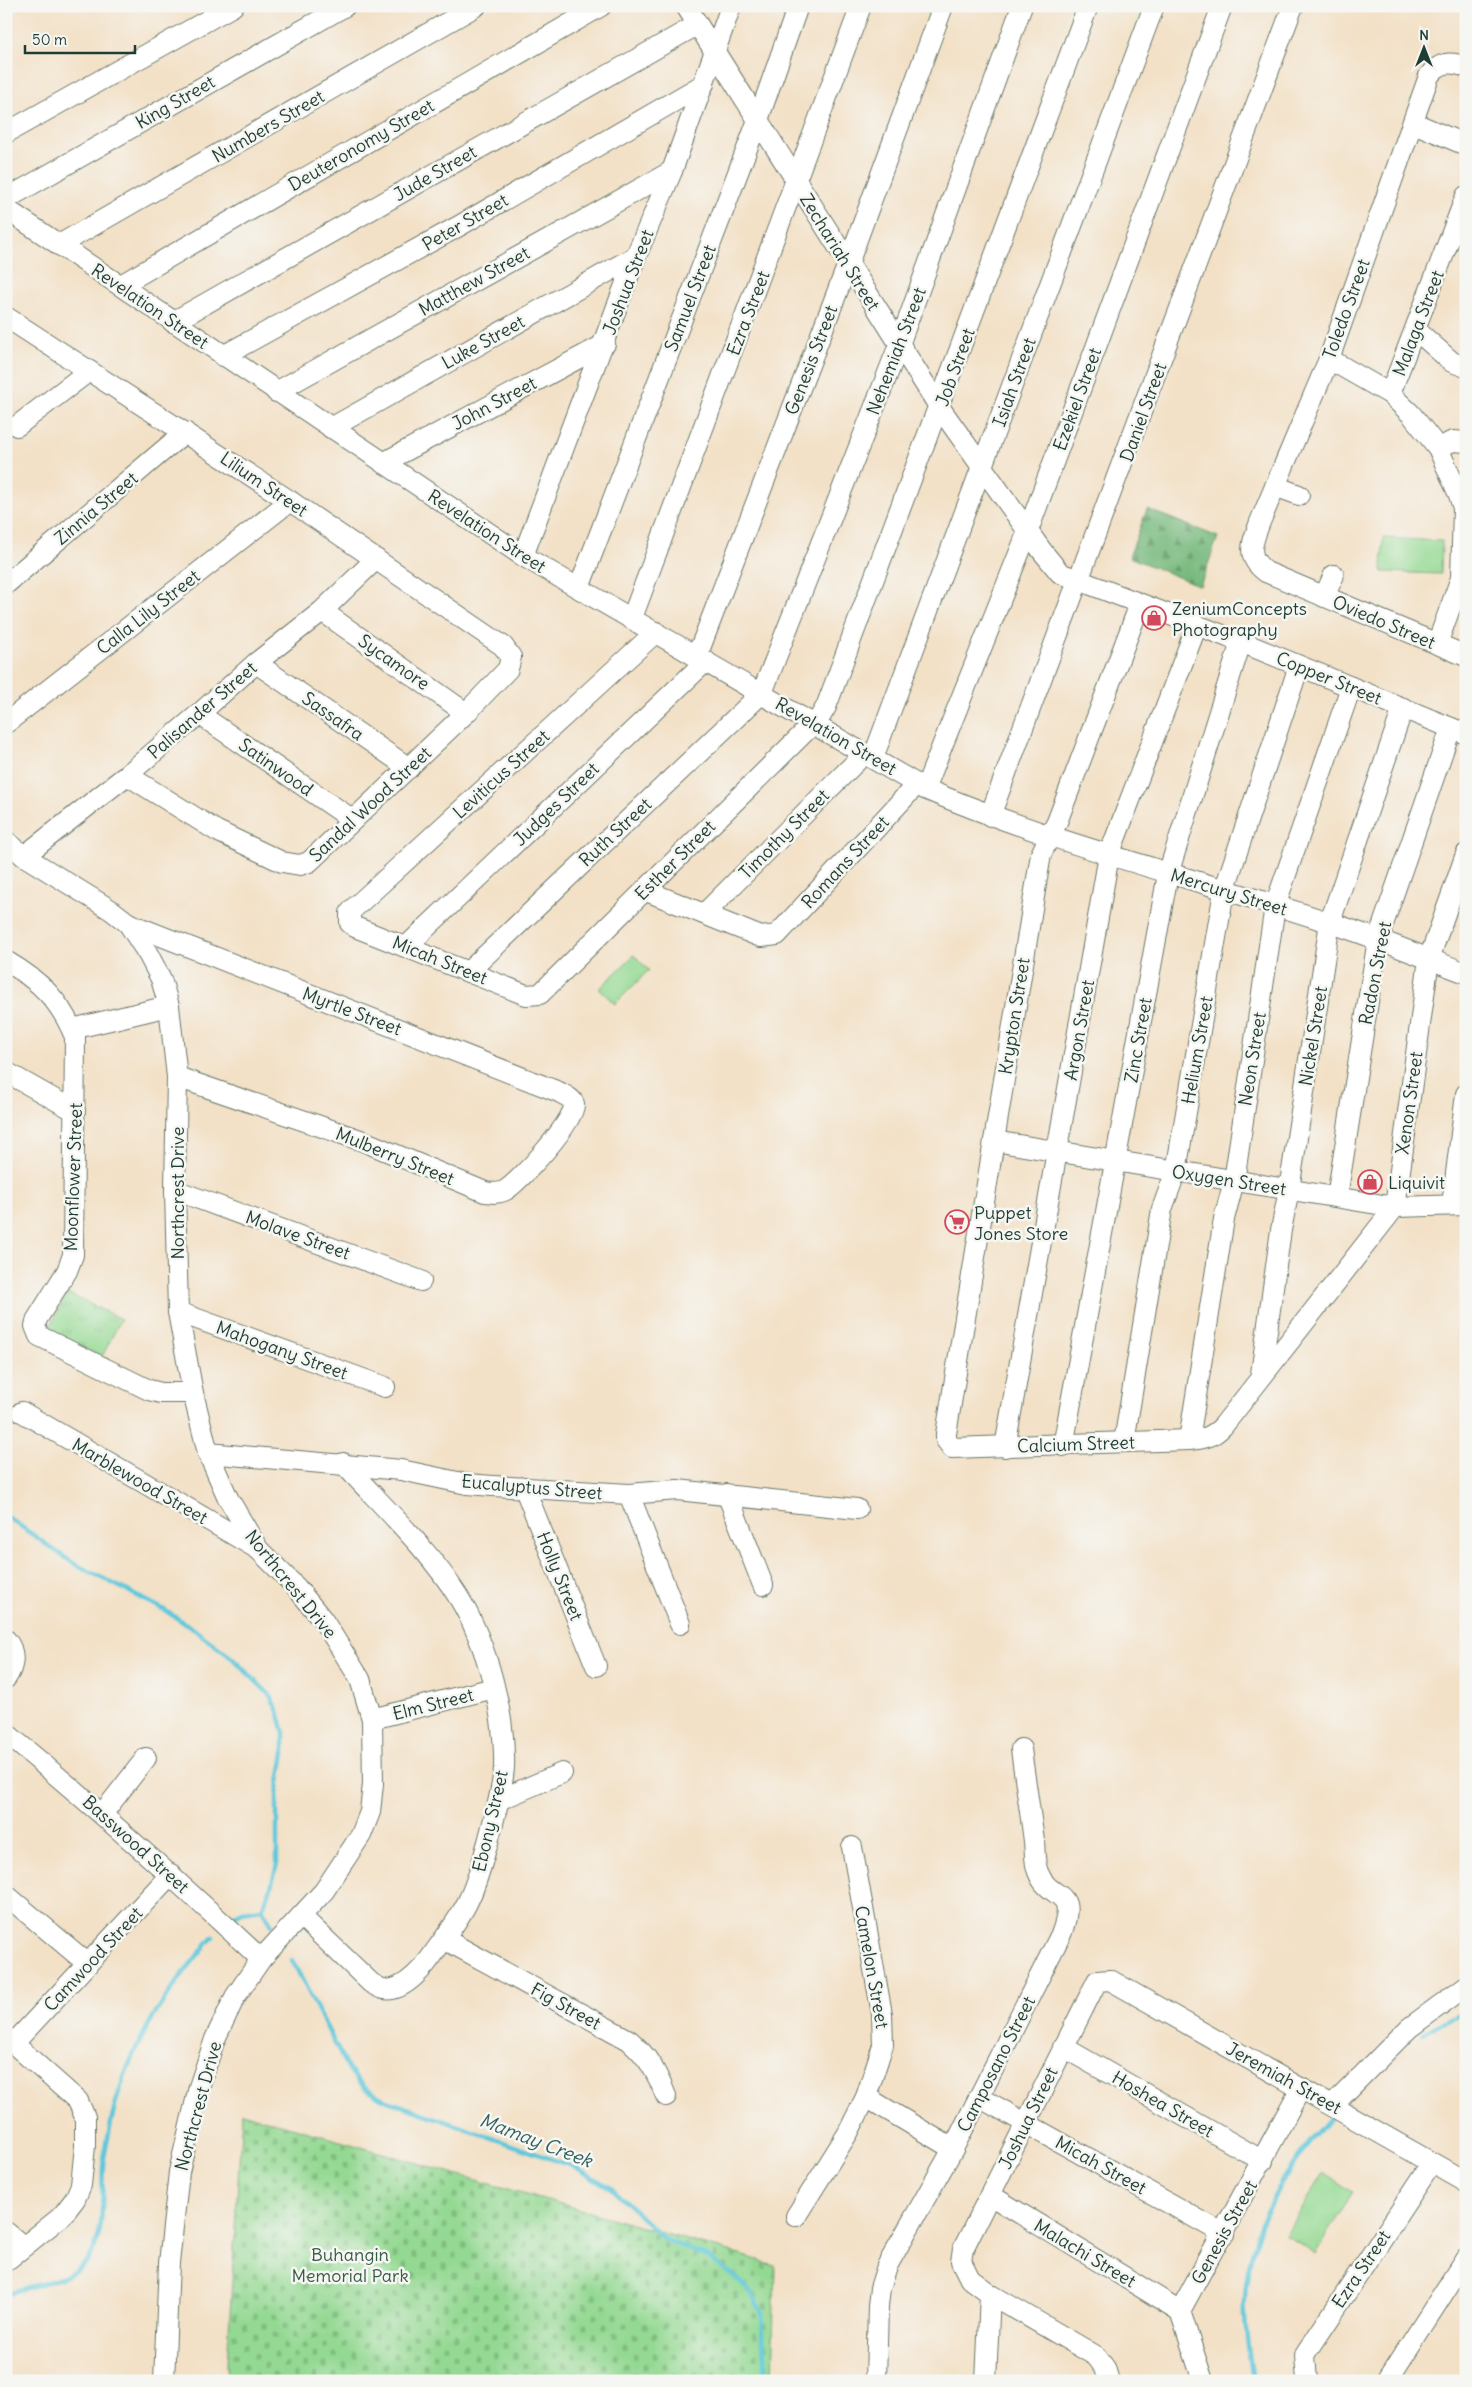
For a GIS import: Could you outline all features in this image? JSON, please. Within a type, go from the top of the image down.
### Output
[{"type":"street","points":[[6,134],[233,6]]},
{"type":"street","name":"King Street","points":[[6,199],[344,6]]},
{"type":"street","name":"Numbers Street","points":[[59,245],[476,6]]},
{"type":"street","name":"Deuteronomy Street","points":[[121,285],[601,6]]},
{"type":"street","name":"Zechariah Street","points":[[686,6],[940,408],[1028,531],[1060,572],[1080,581]]},
{"type":"street","name":"Joshua Street","points":[[523,556],[636,256],[672,171],[732,6]]},
{"type":"street","name":"Samuel Street","points":[[579,588],[758,120],[798,6]]},
{"type":"street","name":"Ezra Street","points":[[632,618],[797,183],[861,6]]},
{"type":"street","name":"Genesis Street","points":[[702,658],[942,6]]},
{"type":"street","name":"Nehemiah Street","points":[[762,693],[899,345],[1022,6]]},
{"type":"street","name":"Job Street","points":[[813,723],[826,707],[940,408],[1088,6]]},
{"type":"street","name":"Isiah Street","points":[[869,755],[983,467],[1154,6]]},
{"type":"street","name":"Ezekiel Street","points":[[921,786],[1028,531],[1222,6]]},
{"type":"street","name":"Daniel Street","points":[[990,816],[1080,581],[1293,6]]},
{"type":"street","name":"Jude Street","points":[[173,322],[697,25]]},
{"type":"street","name":"Toledo Street","points":[[1253,557],[1252,550],[1255,537],[1329,359],[1414,123],[1429,76],[1442,63],[1466,67]]},
{"type":"street","name":"Peter Street","points":[[223,356],[459,226],[704,84]]},
{"type":"street","points":[[1414,123],[1466,145]]},
{"type":"street","name":"Matthew Street","points":[[276,392],[672,171]]},
{"type":"street","name":"Malaga Street","points":[[1390,394],[1466,196]]},
{"type":"street","name":"Revelation Street","points":[[6,209],[523,556],[921,786],[990,816]]},
{"type":"street","name":"Luke Street","points":[[331,428],[636,256]]},
{"type":"street","name":"Lilium Street","points":[[6,317],[376,558],[503,646],[509,651],[510,662]]},
{"type":"street","points":[[1416,330],[1452,362],[1466,367]]},
{"type":"street","name":"John Street","points":[[383,463],[604,344]]},
{"type":"street","points":[[1329,359],[1390,394],[1411,414],[1438,448],[1454,480],[1464,507],[1463,579],[1437,644]]},
{"type":"street","points":[[17,426],[88,372]]},
{"type":"street","name":"Zinnia Street","points":[[6,584],[185,432]]},
{"type":"street","points":[[1438,448],[1453,441],[1466,442]]},
{"type":"street","points":[[1275,486],[1299,495]]},
{"type":"street","name":"Calla Lily Street","points":[[6,723],[290,501]]},
{"type":"street","name":"Oviedo Street","points":[[1253,557],[1257,565],[1266,572],[1324,598],[1466,656]]},
{"type":"street","name":"Palisander Street","points":[[24,856],[127,775],[256,663],[322,610],[376,558]]},
{"type":"street","points":[[1324,598],[1334,576]]},
{"type":"street","name":"Copper Street","points":[[1080,581],[1241,642],[1458,731]]},
{"type":"street","name":"Krypton Street","points":[[948,1445],[946,1434],[1041,854],[1057,822],[1140,604]]},
{"type":"street","name":"Sycamore","points":[[322,610],[466,713]]},
{"type":"street","name":"Argon Street","points":[[1005,1447],[1048,1191],[1058,1152],[1109,855],[1197,625]]},
{"type":"street","name":"Leviticus Street","points":[[349,918],[353,909],[656,632]]},
{"type":"street","name":"Zinc Street","points":[[1063,1446],[1168,874],[1241,642]]},
{"type":"street","name":"Judges Street","points":[[406,947],[702,658]]},
{"type":"street","name":"Sandal Wood Street","points":[[127,775],[217,831],[291,865],[309,862],[316,858],[353,820],[466,713],[508,669],[510,662]]},
{"type":"street","name":"Sassafra","points":[[256,663],[410,768]]},
{"type":"street","name":"Helium Street","points":[[1124,1442],[1162,1209],[1176,1171],[1224,891],[1299,666]]},
{"type":"street","name":"Neon Street","points":[[1197,1440],[1224,1219],[1234,1181],[1276,906],[1351,687]]},
{"type":"street","name":"Ruth Street","points":[[468,972],[762,693]]},
{"type":"street","name":"Nickel Street","points":[[1261,1374],[1281,1230],[1289,1190],[1330,922],[1403,708]]},
{"type":"street","name":"Satinwood","points":[[199,714],[353,820]]},
{"type":"street","name":"Esther Street","points":[[536,995],[545,990],[813,723]]},
{"type":"street","name":"Radon Street","points":[[1337,1197],[1378,939],[1458,731]]},
{"type":"street","name":"Timothy Street","points":[[704,914],[869,755]]},
{"type":"street","name":"Romans Street","points":[[704,914],[761,937],[772,937],[781,932],[921,786]]},
{"type":"street","name":"Mercury Street","points":[[990,816],[1168,874],[1330,922],[1466,973]]},
{"type":"street","name":"Northcrest Drive","points":[[6,841],[24,856],[128,923],[161,979],[169,1006],[178,1077],[175,1190],[178,1312],[193,1393],[208,1453],[228,1498],[258,1549],[296,1587],[323,1620],[360,1679],[372,1719],[374,1756],[370,1812],[356,1843],[324,1891],[302,1917],[261,1959],[236,1997],[215,2039],[200,2087],[179,2172],[169,2263],[164,2381]]},
{"type":"street","name":"Xenon Street","points":[[1395,1207],[1429,959],[1466,854]]},
{"type":"street","points":[[644,890],[704,914]]},
{"type":"street","name":"Micah Street","points":[[349,918],[355,927],[526,994],[536,995]]},
{"type":"street","name":"Myrtle Street","points":[[128,923],[559,1092],[573,1103]]},
{"type":"street","name":"Moonflower Street","points":[[6,961],[50,993],[67,1016],[75,1037],[76,1111],[73,1255],[68,1271],[37,1318],[36,1331],[39,1336],[135,1385],[161,1393],[193,1393]]},
{"type":"street","points":[[72,1029],[169,1006]]},
{"type":"street","points":[[8,1075],[76,1111]]},
{"type":"street","name":"Mulberry Street","points":[[178,1077],[363,1141],[485,1192],[495,1193],[513,1184],[525,1173],[570,1119],[573,1103]]},
{"type":"street","points":[[1459,1205],[1466,1094]]},
{"type":"street","name":"Oxygen Street","points":[[994,1141],[1395,1207],[1459,1205]]},
{"type":"street","name":"Molave Street","points":[[175,1190],[421,1281]]},
{"type":"street","points":[[1197,1440],[1215,1434],[1223,1426],[1261,1374],[1395,1207]]},
{"type":"street","name":"Mahogany Street","points":[[178,1312],[385,1388]]},
{"type":"street","name":"Marblewood Street","points":[[22,1412],[258,1549]]},
{"type":"street","name":"Calcium Street","points":[[948,1445],[958,1448],[1063,1446],[1197,1440]]},
{"type":"street","name":"Eucalyptus Street","points":[[208,1453],[344,1463],[401,1470],[466,1484],[629,1494],[676,1490],[857,1509]]},
{"type":"street","name":"Ebony Street","points":[[302,1917],[371,1983],[384,1990],[396,1988],[407,1982],[433,1955],[468,1903],[480,1872],[499,1800],[504,1769],[503,1729],[494,1688],[482,1648],[459,1598],[427,1555],[344,1463]]},
{"type":"street","name":"Holly Street","points":[[524,1487],[596,1666]]},
{"type":"street","points":[[629,1494],[680,1624]]},
{"type":"street","points":[[727,1494],[763,1585]]},
{"type":"street","points":[[6,1640],[14,1661],[12,1670],[6,1678]]},
{"type":"street","name":"Elm Street","points":[[372,1719],[494,1688]]},
{"type":"street","name":"Basswood Street","points":[[6,1734],[102,1813],[171,1874],[261,1959]]},
{"type":"street","name":"Camposano Street","points":[[876,2381],[878,2306],[882,2278],[893,2254],[953,2150],[1062,1932],[1067,1918],[1068,1908],[1065,1900],[1048,1888],[1037,1870],[1021,1749]]},
{"type":"street","points":[[102,1813],[146,1758]]},
{"type":"street","points":[[499,1800],[562,1773]]},
{"type":"street","name":"Camelon Street","points":[[796,2216],[848,2132],[866,2098],[883,2045],[884,2029],[852,1847]]},
{"type":"street","name":"Camwood Street","points":[[10,2040],[88,1964],[171,1874]]},
{"type":"street","points":[[6,1895],[88,1964]]},
{"type":"street","name":"Fig Street","points":[[444,1939],[629,2040],[642,2051],[652,2064],[666,2096]]},
{"type":"street","name":"Joshua Street","points":[[990,2294],[970,2279],[961,2261],[963,2249],[1094,1984],[1102,1979]]},
{"type":"street","name":"Jeremiah Street","points":[[1102,1979],[1110,1980],[1466,2182]]},
{"type":"street","points":[[1333,2105],[1409,2028],[1466,1986]]},
{"type":"street","points":[[6,2261],[62,2216],[75,2199],[81,2185],[85,2146],[85,2117],[78,2101],[10,2040]]},
{"type":"street","name":"Hoshea Street","points":[[1063,2047],[1263,2161]]},
{"type":"street","name":"Genesis Street","points":[[1180,2311],[1224,2234],[1301,2088]]},
{"type":"street","name":"Micah Street","points":[[979,2097],[1224,2234]]},
{"type":"street","points":[[866,2098],[953,2150]]},
{"type":"street","name":"Ezra Street","points":[[1307,2381],[1306,2355],[1432,2162]]},
{"type":"street","name":"Malachi Street","points":[[990,2195],[1180,2311]]},
{"type":"street","points":[[6,2232],[23,2246]]},
{"type":"street","points":[[1387,2381],[1466,2258]]},
{"type":"street","points":[[986,2381],[990,2294],[1088,2350],[1100,2361],[1109,2381]]},
{"type":"street","points":[[1180,2311],[1203,2381]]},
{"type":"green space","points":[[1147,509],[1218,537],[1200,586],[1129,557]]},
{"type":"green space","points":[[1383,538],[1442,541],[1441,574],[1382,572]]},
{"type":"green space","points":[[634,955],[649,970],[615,1004],[599,989]]},
{"type":"green space","points":[[67,1293],[121,1319],[102,1357],[48,1331]]},
{"type":"green space","name":"Buhangin Memorial Park","points":[[242,2113],[775,2265],[772,2381],[226,2381]]},
{"type":"green space","points":[[1324,2173],[1353,2192],[1315,2253],[1286,2235]]},
{"type":"waterway","points":[[6,1516],[73,1563],[163,1609],[195,1630],[232,1658],[269,1694],[278,1711],[284,1733],[284,1753],[277,1794],[277,1864],[271,1887],[262,1909]]},
{"type":"waterway","name":"Mamay Creek","points":[[262,1909],[272,1925]]},
{"type":"waterway","points":[[233,1917],[242,1912],[262,1909]]},
{"type":"waterway","points":[[6,2295],[61,2278],[71,2273],[88,2259],[94,2249],[101,2226],[104,2158],[115,2104],[124,2077],[147,2028],[161,2004],[194,1959],[213,1937]]},
{"type":"waterway","name":"Mamay Creek","points":[[292,1960],[348,2069],[366,2089],[385,2100],[577,2168],[614,2190],[664,2239],[708,2257],[733,2275],[752,2294],[762,2313],[765,2381]]},
{"type":"waterway","points":[[1423,2033],[1466,2011]]},
{"type":"waterway","points":[[1253,2381],[1245,2316],[1247,2276],[1252,2255],[1265,2215],[1274,2196],[1295,2162],[1331,2117]]},
{"type":"place","name":"ZeniumConcepts Photography","points":[[1154,618]]},
{"type":"place","name":"Liquivit","points":[[1370,1182]]},
{"type":"place","name":"Puppet Jones Store","points":[[957,1222]]}]
